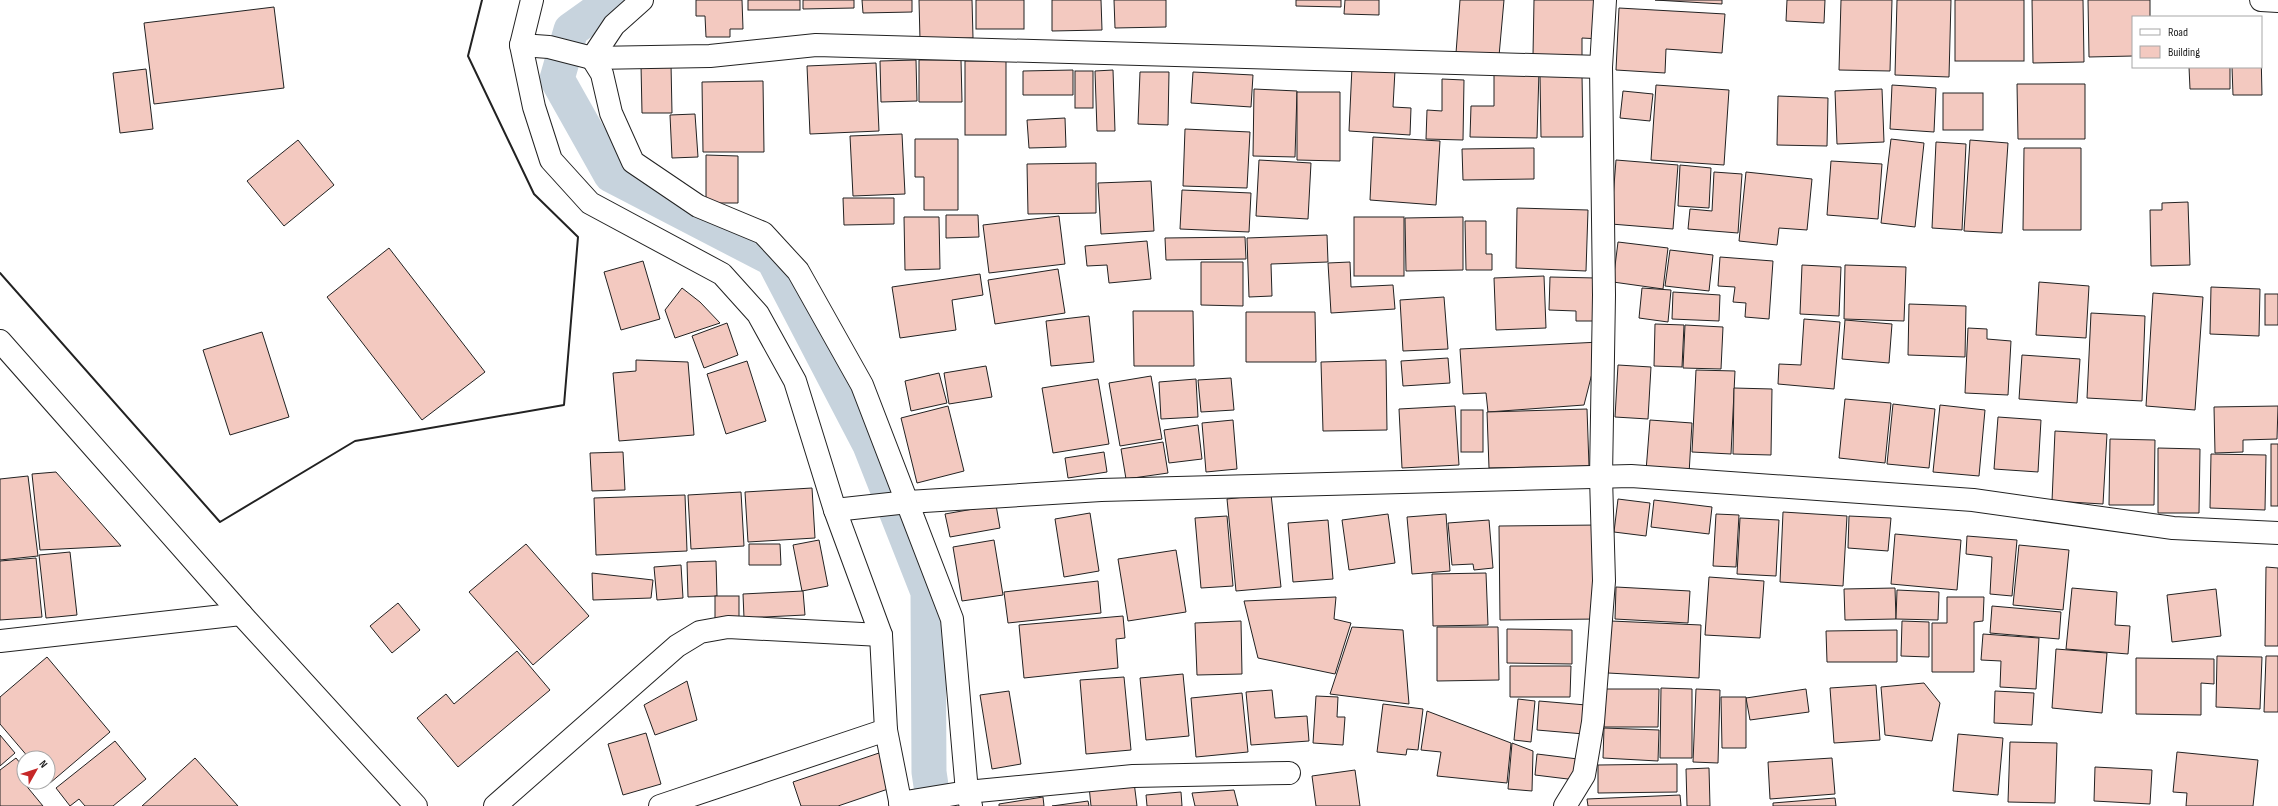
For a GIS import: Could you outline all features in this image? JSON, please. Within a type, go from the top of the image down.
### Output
[{"type":"street","points":[[532,0],[521,45],[534,107],[551,160],[590,203],[722,274],[758,314],[795,381],[835,510],[882,635],[886,730],[900,804],[969,799],[1133,776],[1290,773]]},
{"type":"street","points":[[592,58],[614,25],[642,0]]},
{"type":"street","points":[[1565,806],[1584,775],[1593,722],[1604,581],[1601,477],[1604,295],[1601,67],[1605,0]]},
{"type":"street","points":[[2261,0],[2278,1]]},
{"type":"street","points":[[521,45],[549,47],[592,58],[710,56],[816,45],[1601,67]]},
{"type":"street","points":[[592,58],[602,74],[611,113],[633,162],[698,206],[763,233],[798,271],[862,385],[952,619],[969,799]]},
{"type":"street","points":[[0,341],[241,614],[416,806]]},
{"type":"street","points":[[835,510],[908,502],[1101,490],[1631,476],[1973,500],[2174,528],[2278,533]]},
{"type":"street","points":[[0,641],[241,614]]},
{"type":"street","points":[[495,806],[677,646],[700,632],[728,627],[882,635]]},
{"type":"street","points":[[660,806],[886,730]]},
{"type":"building","points":[[696,0],[742,0],[743,29],[730,29],[730,37],[706,37],[705,16],[696,16]]},
{"type":"building","points":[[748,0],[800,0],[800,10],[748,10]]},
{"type":"building","points":[[803,0],[854,0],[854,8],[803,9]]},
{"type":"building","points":[[862,0],[912,0],[912,12],[863,13]]},
{"type":"building","points":[[919,0],[972,0],[973,38],[920,40]]},
{"type":"building","points":[[976,0],[1024,0],[1024,29],[976,29]]},
{"type":"building","points":[[1052,0],[1101,0],[1102,30],[1052,31]]},
{"type":"building","points":[[1114,0],[1166,0],[1166,27],[1115,28]]},
{"type":"building","points":[[1296,0],[1341,0],[1341,7],[1296,6]]},
{"type":"building","points":[[1345,0],[1379,0],[1379,15],[1344,14]]},
{"type":"building","points":[[1460,0],[1504,0],[1499,56],[1456,53]]},
{"type":"building","points":[[1534,0],[1602,0],[1601,39],[1582,38],[1582,56],[1533,55]]},
{"type":"building","points":[[1655,0],[1722,0],[1722,4]]},
{"type":"building","points":[[1787,0],[1825,0],[1824,23],[1786,21]]},
{"type":"building","points":[[1841,0],[1892,0],[1890,71],[1839,70]]},
{"type":"building","points":[[1897,0],[1951,0],[1949,77],[1895,75]]},
{"type":"building","points":[[1955,0],[2024,0],[2024,61],[1955,61]]},
{"type":"building","points":[[2032,0],[2083,0],[2084,62],[2033,63]]},
{"type":"building","points":[[2088,0],[2150,0],[2150,16],[2132,16],[2132,56],[2089,57]]},
{"type":"building","points":[[274,7],[284,88],[154,104],[144,23]]},
{"type":"building","points":[[1619,8],[1725,14],[1722,53],[1666,49],[1665,73],[1616,70]]},
{"type":"building","points":[[916,60],[917,101],[881,102],[880,61]]},
{"type":"building","points":[[919,60],[961,60],[962,102],[919,102]]},
{"type":"building","points":[[965,61],[1006,61],[1006,135],[965,135]]},
{"type":"building","points":[[876,63],[879,131],[810,134],[807,66]]},
{"type":"building","points":[[671,64],[672,113],[642,113],[641,65]]},
{"type":"building","points":[[1352,67],[1395,70],[1393,107],[1411,108],[1410,135],[1349,131]]},
{"type":"building","points":[[2189,68],[2230,68],[2230,89],[2190,89]]},
{"type":"building","points":[[2232,68],[2261,68],[2262,95],[2233,95]]},
{"type":"building","points":[[146,69],[153,129],[120,133],[113,73]]},
{"type":"building","points":[[1073,70],[1073,95],[1023,95],[1023,71]]},
{"type":"building","points":[[1113,70],[1115,131],[1097,131],[1095,71]]},
{"type":"building","points":[[1494,70],[1539,71],[1537,138],[1470,137],[1471,106],[1494,106]]},
{"type":"building","points":[[1075,71],[1093,71],[1093,108],[1075,108]]},
{"type":"building","points":[[1140,72],[1169,72],[1168,125],[1138,124]]},
{"type":"building","points":[[1193,72],[1253,75],[1251,107],[1191,103]]},
{"type":"building","points":[[1540,75],[1582,75],[1583,137],[1541,137]]},
{"type":"building","points":[[1442,79],[1464,80],[1463,140],[1426,139],[1427,110],[1442,111]]},
{"type":"building","points":[[763,81],[764,152],[703,152],[702,82]]},
{"type":"building","points":[[2017,84],[2085,84],[2085,139],[2018,139]]},
{"type":"building","points":[[1656,85],[1729,90],[1724,165],[1651,160]]},
{"type":"building","points":[[1892,85],[1936,88],[1934,132],[1890,129]]},
{"type":"building","points":[[1254,89],[1297,91],[1295,157],[1253,156]]},
{"type":"building","points":[[1882,89],[1884,142],[1837,144],[1835,91]]},
{"type":"building","points":[[1623,91],[1653,94],[1650,121],[1620,118]]},
{"type":"building","points":[[1297,92],[1340,92],[1340,161],[1297,160]]},
{"type":"building","points":[[1943,93],[1983,93],[1983,130],[1943,130]]},
{"type":"building","points":[[1778,96],[1828,98],[1827,146],[1777,145]]},
{"type":"building","points":[[695,114],[698,157],[672,158],[670,115]]},
{"type":"building","points":[[1065,118],[1066,147],[1029,148],[1027,120]]},
{"type":"building","points":[[1185,129],[1250,132],[1247,188],[1183,186]]},
{"type":"building","points":[[902,134],[905,194],[853,196],[850,136]]},
{"type":"building","points":[[1373,137],[1440,141],[1436,205],[1370,200]]},
{"type":"building","points":[[915,139],[958,139],[958,210],[924,210],[924,177],[915,177]]},
{"type":"building","points":[[1891,139],[1924,143],[1915,227],[1881,223]]},
{"type":"building","points":[[298,140],[334,185],[284,226],[247,181]]},
{"type":"building","points":[[1970,140],[2008,143],[2002,233],[1964,231]]},
{"type":"building","points":[[1936,142],[1966,144],[1962,230],[1932,228]]},
{"type":"building","points":[[1534,148],[1534,179],[1463,180],[1462,149]]},
{"type":"building","points":[[2024,148],[2081,148],[2081,230],[2023,230]]},
{"type":"building","points":[[706,155],[738,156],[738,203],[706,203]]},
{"type":"building","points":[[1259,160],[1311,163],[1308,219],[1256,216]]},
{"type":"building","points":[[1616,160],[1678,165],[1673,229],[1611,224]]},
{"type":"building","points":[[1831,161],[1882,164],[1878,219],[1827,215]]},
{"type":"building","points":[[1096,163],[1096,213],[1028,214],[1027,164]]},
{"type":"building","points":[[1680,165],[1711,168],[1709,208],[1678,206]]},
{"type":"building","points":[[1714,172],[1742,174],[1738,233],[1688,229],[1690,209],[1712,211]]},
{"type":"building","points":[[1746,172],[1812,179],[1807,230],[1779,228],[1777,245],[1739,241]]},
{"type":"building","points":[[1151,181],[1154,231],[1101,234],[1098,183]]},
{"type":"building","points":[[1182,190],[1251,193],[1249,232],[1180,229]]},
{"type":"building","points":[[843,198],[894,198],[894,224],[844,225]]},
{"type":"building","points":[[2188,202],[2190,265],[2151,266],[2150,210],[2162,210],[2162,203]]},
{"type":"building","points":[[1517,208],[1588,210],[1586,271],[1516,268]]},
{"type":"building","points":[[946,215],[978,215],[979,237],[946,238]]},
{"type":"building","points":[[1059,216],[1065,264],[989,273],[983,225]]},
{"type":"building","points":[[904,217],[939,217],[940,269],[905,270]]},
{"type":"building","points":[[1354,217],[1404,217],[1404,276],[1354,276]]},
{"type":"building","points":[[1463,217],[1463,270],[1406,271],[1405,218]]},
{"type":"building","points":[[1465,221],[1486,221],[1486,254],[1492,254],[1492,270],[1466,270]]},
{"type":"building","points":[[1327,235],[1328,262],[1271,264],[1272,296],[1249,297],[1247,238]]},
{"type":"building","points":[[1245,237],[1246,259],[1166,260],[1165,238]]},
{"type":"building","points":[[1147,241],[1151,279],[1109,283],[1107,265],[1087,266],[1085,246]]},
{"type":"building","points":[[1618,242],[1668,248],[1663,289],[1613,282]]},
{"type":"building","points":[[389,248],[485,372],[422,420],[327,297]]},
{"type":"building","points":[[1670,250],[1713,255],[1709,291],[1665,286]]},
{"type":"building","points":[[1720,257],[1773,261],[1769,319],[1745,317],[1746,303],[1733,302],[1735,287],[1718,286]]},
{"type":"building","points":[[643,261],[660,319],[621,330],[604,272]]},
{"type":"building","points":[[1201,262],[1243,262],[1243,306],[1201,305]]},
{"type":"building","points":[[1350,262],[1351,287],[1393,285],[1395,309],[1331,313],[1328,263]]},
{"type":"building","points":[[1802,265],[1841,267],[1839,316],[1800,314]]},
{"type":"building","points":[[1845,265],[1906,267],[1904,321],[1844,319]]},
{"type":"building","points":[[1058,269],[1065,313],[995,324],[988,280]]},
{"type":"building","points":[[980,274],[983,295],[952,300],[956,330],[900,338],[892,287]]},
{"type":"building","points":[[1544,276],[1546,328],[1496,330],[1494,278]]},
{"type":"building","points":[[1550,277],[1596,278],[1595,321],[1576,321],[1576,311],[1549,310]]},
{"type":"building","points":[[2039,282],[2089,286],[2086,338],[2036,335]]},
{"type":"building","points":[[2211,287],[2260,289],[2259,336],[2210,334]]},
{"type":"building","points":[[682,288],[700,302],[720,323],[675,338],[665,310]]},
{"type":"building","points":[[1642,288],[1671,290],[1668,322],[1639,318]]},
{"type":"building","points":[[1673,292],[1720,295],[1719,321],[1672,319]]},
{"type":"building","points":[[2153,293],[2203,297],[2195,410],[2146,406]]},
{"type":"building","points":[[2265,294],[2278,294],[2278,325],[2265,325]]},
{"type":"building","points":[[1444,297],[1448,349],[1403,351],[1400,300]]},
{"type":"building","points":[[1909,304],[1966,306],[1965,357],[1908,355]]},
{"type":"building","points":[[1133,311],[1193,311],[1194,366],[1134,366]]},
{"type":"building","points":[[1246,312],[1315,312],[1316,362],[1246,362]]},
{"type":"building","points":[[2091,313],[2145,316],[2142,401],[2087,398]]},
{"type":"building","points":[[1089,316],[1094,362],[1051,366],[1046,321]]},
{"type":"building","points":[[1804,319],[1840,322],[1834,389],[1778,384],[1779,364],[1801,365]]},
{"type":"building","points":[[1845,320],[1892,324],[1889,363],[1842,359]]},
{"type":"building","points":[[727,323],[738,355],[704,368],[692,336]]},
{"type":"building","points":[[1655,324],[1684,325],[1682,367],[1654,366]]},
{"type":"building","points":[[1685,325],[1723,327],[1721,369],[1683,368]]},
{"type":"building","points":[[1968,328],[1987,329],[1987,339],[2011,341],[2008,395],[1965,393]]},
{"type":"building","points":[[262,332],[289,417],[230,435],[203,350]]},
{"type":"building","points":[[1600,342],[1584,405],[1488,412],[1486,393],[1463,394],[1460,349]]},
{"type":"building","points":[[2022,355],[2080,359],[2077,403],[2019,399]]},
{"type":"building","points":[[1448,358],[1450,383],[1403,386],[1401,361]]},
{"type":"building","points":[[636,360],[688,362],[694,435],[619,441],[613,373],[636,371]]},
{"type":"building","points":[[1386,360],[1387,430],[1323,431],[1321,362]]},
{"type":"building","points":[[747,361],[766,421],[726,434],[707,374]]},
{"type":"building","points":[[1618,365],[1651,367],[1648,419],[1615,417]]},
{"type":"building","points":[[986,366],[992,397],[949,404],[944,373]]},
{"type":"building","points":[[1696,370],[1735,371],[1731,454],[1692,452]]},
{"type":"building","points":[[939,373],[947,403],[911,411],[905,381]]},
{"type":"building","points":[[1151,376],[1162,439],[1120,446],[1109,383]]},
{"type":"building","points":[[1231,378],[1234,410],[1201,412],[1198,380]]},
{"type":"building","points":[[1098,379],[1109,444],[1053,453],[1042,388]]},
{"type":"building","points":[[1196,379],[1198,417],[1161,419],[1159,382]]},
{"type":"building","points":[[1734,388],[1772,389],[1771,455],[1733,454]]},
{"type":"building","points":[[1845,399],[1891,403],[1885,463],[1839,458]]},
{"type":"building","points":[[1893,404],[1935,409],[1929,468],[1887,464]]},
{"type":"building","points":[[1940,405],[1985,410],[1979,476],[1933,472]]},
{"type":"building","points":[[948,406],[964,471],[917,483],[901,418]]},
{"type":"building","points":[[1455,406],[1459,465],[1402,468],[1399,409]]},
{"type":"building","points":[[2278,406],[2277,439],[2243,440],[2243,452],[2215,453],[2214,407]]},
{"type":"building","points":[[1587,409],[1589,466],[1489,468],[1487,412]]},
{"type":"building","points":[[1461,410],[1483,410],[1483,452],[1461,452]]},
{"type":"building","points":[[1998,417],[2041,420],[2038,472],[1994,469]]},
{"type":"building","points":[[1233,420],[1237,469],[1206,472],[1202,423]]},
{"type":"building","points":[[1650,420],[1692,423],[1689,474],[1646,471]]},
{"type":"building","points":[[1198,425],[1202,459],[1169,463],[1164,430]]},
{"type":"building","points":[[2055,431],[2107,434],[2103,504],[2052,501]]},
{"type":"building","points":[[2110,439],[2155,440],[2154,505],[2109,505]]},
{"type":"building","points":[[1163,442],[1168,473],[1126,479],[1121,449]]},
{"type":"building","points":[[2271,444],[2278,444],[2278,506],[2271,506]]},
{"type":"building","points":[[2158,448],[2200,449],[2199,513],[2158,513]]},
{"type":"building","points":[[623,452],[625,490],[592,491],[590,453]]},
{"type":"building","points":[[1104,452],[1107,472],[1068,478],[1065,458]]},
{"type":"building","points":[[2211,454],[2266,455],[2265,510],[2210,508]]},
{"type":"building","points":[[56,472],[121,546],[40,550],[32,474]]},
{"type":"building","points":[[28,476],[38,556],[0,560],[0,479]]},
{"type":"building","points":[[812,488],[815,538],[748,542],[745,492]]},
{"type":"building","points":[[741,492],[744,546],[691,549],[688,495]]},
{"type":"building","points":[[1271,494],[1281,587],[1236,591],[1227,499]]},
{"type":"building","points":[[685,495],[687,551],[596,555],[594,498]]},
{"type":"building","points":[[1618,499],[1650,503],[1646,536],[1614,532]]},
{"type":"building","points":[[1654,500],[1712,507],[1709,534],[1651,527]]},
{"type":"building","points":[[996,505],[1000,528],[950,537],[945,514]]},
{"type":"building","points":[[1783,512],[1847,516],[1843,586],[1780,582]]},
{"type":"building","points":[[1090,513],[1099,571],[1064,577],[1055,519]]},
{"type":"building","points":[[1388,514],[1395,563],[1349,570],[1342,520]]},
{"type":"building","points":[[1446,514],[1450,571],[1412,574],[1407,517]]},
{"type":"building","points":[[1716,514],[1739,515],[1736,567],[1713,566]]},
{"type":"building","points":[[1227,516],[1233,586],[1201,588],[1195,518]]},
{"type":"building","points":[[1849,516],[1891,518],[1888,551],[1848,548]]},
{"type":"building","points":[[1740,518],[1779,520],[1776,576],[1737,574]]},
{"type":"building","points":[[1328,520],[1333,579],[1293,582],[1288,523]]},
{"type":"building","points":[[1489,520],[1493,568],[1474,570],[1473,564],[1452,565],[1448,523]]},
{"type":"building","points":[[1600,525],[1600,619],[1500,620],[1499,526]]},
{"type":"building","points":[[1895,534],[1961,540],[1957,590],[1891,584]]},
{"type":"building","points":[[1967,536],[2017,540],[2012,596],[1990,594],[1992,557],[1966,554]]},
{"type":"building","points":[[819,540],[828,586],[802,591],[793,545]]},
{"type":"building","points":[[994,540],[1003,595],[962,601],[953,547]]},
{"type":"building","points":[[526,544],[589,616],[533,665],[469,592]]},
{"type":"building","points":[[749,544],[780,544],[781,565],[749,565]]},
{"type":"building","points":[[2019,545],[2069,550],[2063,610],[2013,605]]},
{"type":"building","points":[[1176,550],[1186,612],[1128,621],[1118,559]]},
{"type":"building","points":[[70,552],[77,615],[46,618],[39,555]]},
{"type":"building","points":[[36,558],[42,617],[0,620],[0,561]]},
{"type":"building","points":[[716,561],[717,596],[688,597],[687,562]]},
{"type":"building","points":[[681,565],[683,598],[657,600],[654,567]]},
{"type":"building","points":[[2266,567],[2278,568],[2278,646],[2265,646]]},
{"type":"building","points":[[592,573],[653,580],[651,598],[593,600]]},
{"type":"building","points":[[1486,573],[1488,625],[1433,626],[1432,574]]},
{"type":"building","points":[[1709,577],[1764,581],[1760,638],[1705,635]]},
{"type":"building","points":[[1098,581],[1101,613],[1008,623],[1004,592]]},
{"type":"building","points":[[1616,587],[1690,591],[1688,623],[1615,619]]},
{"type":"building","points":[[1895,588],[1896,619],[1845,620],[1844,589]]},
{"type":"building","points":[[2072,588],[2117,592],[2115,625],[2130,626],[2128,654],[2066,649]]},
{"type":"building","points":[[2216,589],[2221,636],[2172,642],[2167,595]]},
{"type":"building","points":[[1897,590],[1939,592],[1938,620],[1896,619]]},
{"type":"building","points":[[803,591],[805,615],[744,618],[743,594]]},
{"type":"building","points":[[715,596],[739,596],[739,620],[715,620]]},
{"type":"building","points":[[1336,597],[1334,619],[1351,623],[1335,674],[1258,658],[1244,601]]},
{"type":"building","points":[[1947,597],[1984,597],[1983,621],[1974,622],[1974,672],[1932,672],[1932,623],[1947,623]]},
{"type":"building","points":[[398,603],[420,630],[392,653],[370,626]]},
{"type":"building","points":[[1992,606],[2061,612],[2059,639],[1990,633]]},
{"type":"building","points":[[1123,616],[1125,638],[1116,639],[1118,668],[1024,678],[1019,625]]},
{"type":"building","points":[[1241,621],[1242,674],[1197,675],[1195,623]]},
{"type":"building","points":[[1611,621],[1701,625],[1699,678],[1608,673]]},
{"type":"building","points":[[1902,621],[1929,622],[1929,657],[1901,656]]},
{"type":"building","points":[[1352,627],[1403,630],[1409,704],[1330,694]]},
{"type":"building","points":[[1437,627],[1498,627],[1499,680],[1437,681]]},
{"type":"building","points":[[1507,629],[1572,630],[1572,664],[1507,663]]},
{"type":"building","points":[[1897,630],[1897,662],[1827,662],[1826,631]]},
{"type":"building","points":[[1983,634],[2039,638],[2036,689],[2000,687],[2001,661],[1981,660]]},
{"type":"building","points":[[2056,649],[2107,653],[2102,713],[2052,708]]},
{"type":"building","points":[[517,651],[550,690],[458,767],[417,718],[446,694],[454,704]]},
{"type":"building","points":[[2217,656],[2262,657],[2260,709],[2216,707]]},
{"type":"building","points":[[2266,656],[2278,656],[2278,712],[2264,712]]},
{"type":"building","points":[[47,657],[110,732],[56,778],[56,750],[22,750],[0,724],[0,697]]},
{"type":"building","points":[[2136,658],[2214,659],[2214,684],[2201,683],[2201,715],[2136,714]]},
{"type":"building","points":[[1510,666],[1571,666],[1570,697],[1510,697]]},
{"type":"building","points":[[1183,674],[1189,736],[1146,740],[1140,678]]},
{"type":"building","points":[[1124,677],[1131,750],[1086,754],[1080,680]]},
{"type":"building","points":[[687,681],[697,720],[655,735],[644,705]]},
{"type":"building","points":[[1924,683],[1940,703],[1932,741],[1885,735],[1881,687]]},
{"type":"building","points":[[1876,685],[1880,740],[1834,743],[1830,688]]},
{"type":"building","points":[[1661,688],[1692,689],[1692,758],[1660,758]]},
{"type":"building","points":[[1604,689],[1659,689],[1658,727],[1604,727]]},
{"type":"building","points":[[1696,689],[1720,690],[1718,763],[1693,762]]},
{"type":"building","points":[[1806,689],[1809,712],[1750,720],[1746,698]]},
{"type":"building","points":[[1272,690],[1275,718],[1307,716],[1309,741],[1251,745],[1246,692]]},
{"type":"building","points":[[1009,691],[1021,764],[992,769],[980,695]]},
{"type":"building","points":[[1995,691],[2034,693],[2032,725],[1994,723]]},
{"type":"building","points":[[1242,693],[1248,752],[1196,757],[1191,698]]},
{"type":"building","points":[[1316,696],[1338,697],[1337,717],[1345,717],[1343,745],[1313,743]]},
{"type":"building","points":[[1721,697],[1746,697],[1746,748],[1722,748]]},
{"type":"building","points":[[1518,699],[1535,701],[1531,742],[1514,740]]},
{"type":"building","points":[[1539,701],[1586,705],[1584,734],[1537,730]]},
{"type":"building","points":[[1383,704],[1423,709],[1418,750],[1407,749],[1406,755],[1377,752]]},
{"type":"building","points":[[1427,711],[1511,743],[1507,783],[1437,776],[1441,752],[1421,750]]},
{"type":"building","points":[[1604,728],[1659,730],[1658,761],[1603,758]]},
{"type":"building","points":[[646,733],[661,784],[623,795],[608,744]]},
{"type":"building","points":[[1958,734],[2003,738],[1998,795],[1953,791]]},
{"type":"building","points":[[0,735],[15,753],[0,766]]},
{"type":"building","points":[[115,741],[146,779],[113,806],[85,806],[79,799],[70,806],[56,788]]},
{"type":"building","points":[[2010,742],[2057,743],[2055,803],[2008,802]]},
{"type":"building","points":[[1512,743],[1533,751],[1532,791],[1508,789]]},
{"type":"building","points":[[2177,752],[2258,760],[2253,806],[2186,806],[2187,793],[2173,792]]},
{"type":"building","points":[[879,753],[891,788],[838,806],[801,806],[793,782]]},
{"type":"building","points":[[1537,754],[1578,759],[1576,780],[1535,775]]},
{"type":"building","points":[[16,758],[16,790],[30,790],[43,806],[0,806],[0,770]]},
{"type":"building","points":[[195,758],[238,806],[142,806]]},
{"type":"building","points":[[1832,758],[1835,794],[1770,799],[1768,762]]},
{"type":"building","points":[[1677,764],[1677,792],[1598,793],[1598,765]]},
{"type":"building","points":[[2095,767],[2152,770],[2150,804],[2094,801]]},
{"type":"building","points":[[1709,768],[1710,806],[1687,806],[1686,769]]},
{"type":"building","points":[[1355,770],[1360,806],[1316,806],[1312,776]]},
{"type":"building","points":[[1134,782],[1137,806],[1091,806],[1089,786]]},
{"type":"building","points":[[1234,790],[1238,806],[1195,806],[1192,793]]},
{"type":"building","points":[[1181,792],[1182,806],[1147,806],[1146,795]]},
{"type":"building","points":[[1680,795],[1681,806],[1588,806],[1587,799]]},
{"type":"building","points":[[1043,797],[1044,806],[999,806],[999,804]]},
{"type":"building","points":[[1835,798],[1836,806],[1773,806],[1773,803]]},
{"type":"building","points":[[1088,801],[1089,806],[1052,806]]},
{"type":"waterway","points":[[613,0],[571,30],[557,79],[611,175],[773,259],[870,445],[928,592],[929,772],[934,806]]},
{"type":"wall","points":[[0,273],[220,522],[355,441],[564,405],[578,237],[534,194],[468,56],[482,0]]}]
